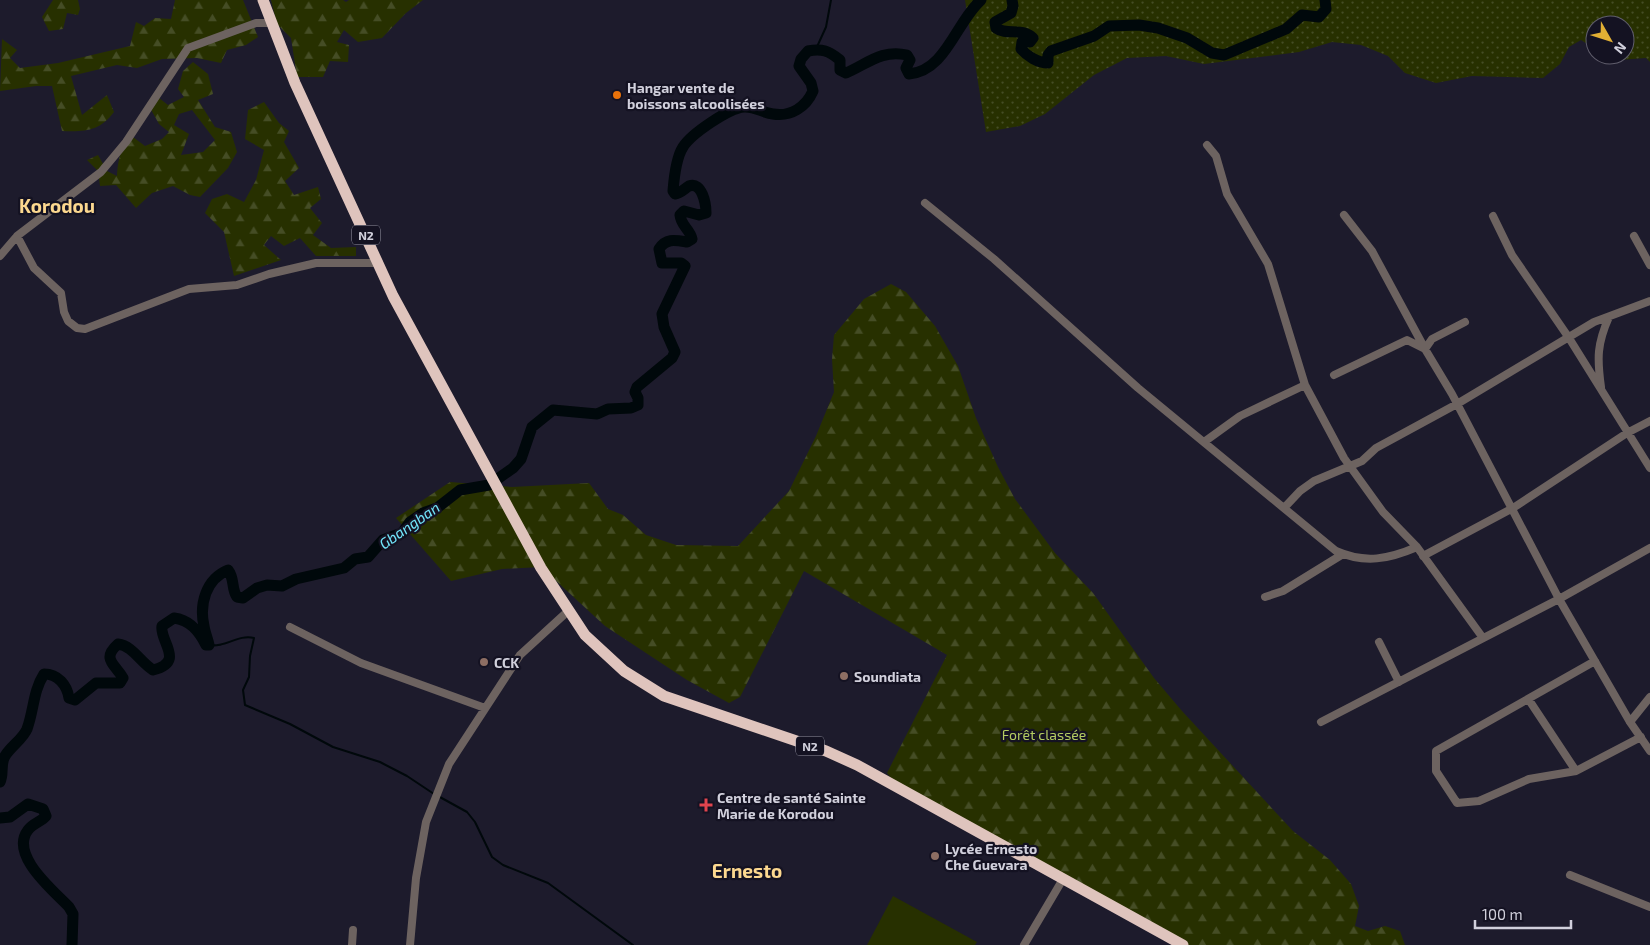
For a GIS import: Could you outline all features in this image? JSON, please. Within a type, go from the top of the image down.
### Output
[{"type":"highway","name":"N2","points":[[263,0],[295,83],[380,263],[393,296],[541,568],[567,612],[603,654],[624,671],[664,696],[826,751],[857,765],[1183,945]]},
{"type":"street","points":[[0,256],[17,236],[101,172],[126,142],[188,48],[256,23],[272,23]]},
{"type":"street","points":[[1207,145],[1216,156],[1227,194],[1268,264],[1305,385],[1350,466],[1383,512],[1417,547],[1482,638]]},
{"type":"street","points":[[925,203],[994,259],[1138,388],[1343,554],[1364,560],[1400,554],[1417,547]]},
{"type":"street","points":[[1344,215],[1372,251],[1513,508],[1559,599],[1630,722],[1650,750]]},
{"type":"street","points":[[1493,216],[1512,255],[1569,338],[1650,468]]},
{"type":"street","points":[[17,236],[34,268],[61,293],[64,312],[68,322],[77,328],[85,329],[189,289],[237,285],[269,274],[316,263],[380,263]]},
{"type":"street","points":[[1634,236],[1650,265]]},
{"type":"street","points":[[1284,508],[1300,491],[1314,481],[1362,461],[1376,448],[1457,404],[1594,322],[1650,301]]},
{"type":"street","points":[[1602,392],[1597,356],[1603,330],[1609,317]]},
{"type":"street","points":[[1425,350],[1432,339],[1465,322]]},
{"type":"street","points":[[1334,375],[1407,340],[1425,350]]},
{"type":"street","points":[[1204,442],[1240,416],[1305,385]]},
{"type":"street","points":[[1423,556],[1513,508],[1627,433],[1650,421]]},
{"type":"street","points":[[1321,722],[1559,599],[1650,548]]},
{"type":"street","points":[[1265,597],[1283,591],[1343,554]]},
{"type":"street","points":[[410,945],[416,878],[426,822],[449,764],[520,655],[567,612]]},
{"type":"street","points":[[290,627],[362,663],[485,708]]},
{"type":"street","points":[[1379,642],[1399,682]]},
{"type":"street","points":[[1595,661],[1436,751],[1436,771],[1457,803],[1479,802],[1529,779],[1576,771],[1641,737]]},
{"type":"street","points":[[1630,722],[1650,698]]},
{"type":"street","points":[[1529,700],[1576,771]]},
{"type":"street","points":[[1570,875],[1650,907]]},
{"type":"street","points":[[1024,945],[1063,878]]},
{"type":"street","points":[[352,945],[353,930]]},
{"type":"green space","points":[[53,0],[78,0],[80,9],[78,15],[67,13],[63,29],[49,31],[42,17]]},
{"type":"green space","points":[[175,0],[243,0],[258,37],[246,45],[227,50],[221,63],[197,58],[162,59],[137,68],[117,65],[71,76],[82,115],[107,95],[114,112],[103,123],[91,129],[62,131],[52,86],[36,86],[0,91],[2,39],[17,50],[10,58],[20,68],[58,63],[130,46],[136,22],[144,26],[155,18],[171,19]]},
{"type":"green space","points":[[271,0],[343,0],[346,2],[349,0],[423,0],[406,13],[382,38],[358,42],[344,30],[337,42],[349,45],[348,62],[330,61],[323,77],[297,77],[291,38],[277,24]]},
{"type":"green space","points":[[965,0],[1650,0],[1650,62],[1646,58],[1635,59],[1635,15],[1585,15],[1585,43],[1581,40],[1569,47],[1560,64],[1543,78],[1472,76],[1436,83],[1405,73],[1388,56],[1361,45],[1332,42],[1299,52],[1204,64],[1166,56],[1127,58],[1094,75],[1045,114],[1020,126],[986,132]]},
{"type":"green space","points":[[193,62],[208,74],[213,94],[198,100],[215,127],[231,132],[237,152],[228,168],[200,197],[190,195],[173,186],[152,193],[136,208],[116,185],[100,186],[98,171],[87,160],[98,155],[107,171],[117,176],[122,149],[133,137],[145,146],[162,139],[169,132],[159,124],[149,106],[159,98],[168,105],[184,97],[178,89],[183,71]],"holes":[[[192,110],[215,140],[203,152],[181,155],[189,134],[174,125],[179,114]]]},
{"type":"green space","points":[[264,102],[279,123],[289,131],[284,142],[299,168],[285,181],[294,195],[318,187],[321,199],[310,208],[322,223],[313,235],[331,248],[356,247],[356,256],[316,256],[300,238],[284,246],[271,236],[264,245],[281,260],[234,276],[224,232],[205,213],[212,199],[227,194],[244,202],[256,180],[264,150],[245,139],[248,110]]},
{"type":"green space","name":"Forêt classée","points":[[891,284],[906,292],[935,326],[958,366],[976,418],[998,467],[1015,499],[1055,553],[1093,593],[1154,678],[1182,711],[1293,831],[1330,860],[1351,884],[1359,906],[1355,926],[1368,931],[1385,926],[1400,931],[1405,945],[1173,945],[903,793],[887,773],[947,655],[804,571],[740,697],[729,703],[687,680],[605,626],[541,567],[502,569],[451,581],[396,518],[450,482],[512,487],[589,483],[608,509],[623,515],[646,535],[676,545],[738,546],[789,491],[816,436],[834,392],[832,359],[834,335],[864,299]]},
{"type":"green space","points":[[893,896],[977,942],[975,945],[867,945]]},
{"type":"waterway","points":[[816,49],[826,27],[831,0]]},
{"type":"waterway","name":"Gbangban","points":[[0,782],[4,759],[27,729],[40,680],[44,674],[58,678],[64,685],[69,698],[75,700],[96,683],[120,683],[123,678],[110,658],[110,654],[118,644],[128,648],[153,670],[163,666],[170,657],[162,626],[174,618],[189,624],[197,631],[206,645],[209,645],[204,629],[204,601],[209,586],[220,574],[228,570],[232,577],[235,594],[237,597],[243,598],[257,588],[267,585],[282,586],[296,579],[344,568],[355,559],[368,557],[383,540],[402,533],[410,522],[423,513],[437,508],[460,490],[489,485],[513,468],[521,459],[532,427],[553,410],[597,414],[608,409],[631,408],[638,405],[638,398],[635,392],[637,387],[672,358],[675,352],[664,327],[662,314],[685,266],[681,263],[662,263],[659,249],[668,241],[687,242],[692,239],[681,219],[680,215],[684,211],[699,215],[706,213],[704,199],[697,187],[689,186],[675,194],[673,191],[679,157],[687,142],[711,123],[737,108],[748,107],[780,115],[797,110],[806,102],[813,91],[811,83],[799,66],[801,59],[808,51],[821,50],[832,54],[840,60],[840,70],[846,73],[875,58],[890,54],[907,55],[910,60],[906,68],[909,74],[922,71],[941,55],[964,20],[981,0]]},
{"type":"waterway","name":"Gbangban","points":[[1012,0],[1011,13],[995,22],[996,28],[1024,33],[1033,38],[1030,42],[1022,42],[1021,49],[1033,59],[1048,63],[1048,55],[1051,51],[1094,36],[1109,26],[1139,25],[1158,28],[1187,38],[1212,53],[1224,55],[1286,29],[1302,15],[1319,17],[1326,9],[1325,0]]},
{"type":"waterway","points":[[209,645],[221,645],[248,637],[254,638],[250,656],[249,677],[243,690],[245,705],[290,724],[333,747],[380,762],[407,776],[434,794]]},
{"type":"waterway","points":[[438,796],[467,812],[475,822],[492,857],[503,865],[548,883],[633,945]]},
{"type":"waterway","name":"Gbangban","points":[[0,818],[10,817],[28,804],[43,809],[46,816],[28,830],[24,840],[24,850],[36,872],[69,907],[73,914],[72,945]]},
{"type":"place","name":"Hangar vente de boissons alcoolisées","points":[[617,95]]},
{"type":"place","name":"CCK","points":[[484,662]]},
{"type":"place","name":"Soundiata","points":[[844,676]]},
{"type":"place","name":"Centre de santé Sainte Marie de Korodou","points":[[706,805]]},
{"type":"place","name":"Lycée Ernesto Che Guevara","points":[[935,856]]},
{"type":"district","name":"Korodou","points":[[57,205]]},
{"type":"district","name":"Ernesto","points":[[747,870]]}]
